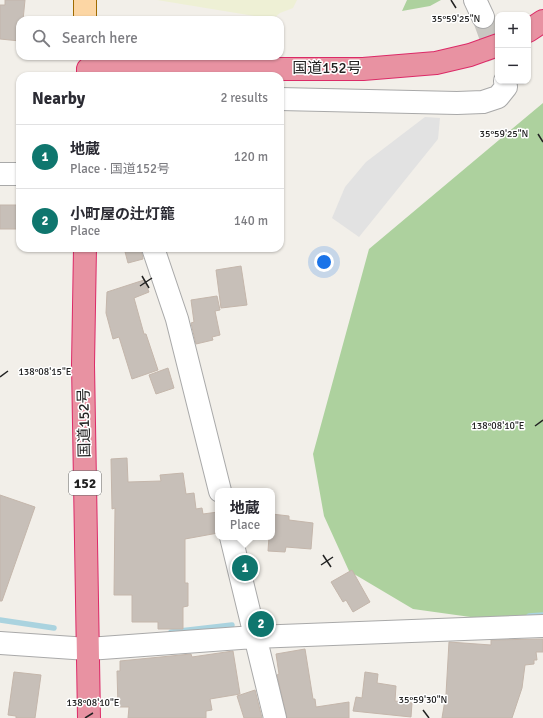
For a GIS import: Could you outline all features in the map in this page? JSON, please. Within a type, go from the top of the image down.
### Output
[{"type":"highway","points":[[531,29],[543,21]]},
{"type":"highway","name":"国道152号","points":[[88,67],[363,69],[436,63],[470,55],[495,46]]},
{"type":"highway","name":"国道152号","points":[[85,252],[83,365],[90,718]]},
{"type":"main road","points":[[84,0],[85,16]]},
{"type":"street","points":[[284,99],[457,103],[483,102],[498,97],[506,87],[506,84]]},
{"type":"street","points":[[0,174],[16,174]]},
{"type":"street","points":[[154,252],[177,319],[219,488]]},
{"type":"street","points":[[232,540],[254,638],[275,718]]},
{"type":"street","points":[[0,643],[88,649],[254,638],[543,626]]},
{"type":"green space","points":[[157,0],[297,0],[293,8],[276,16],[255,16]]},
{"type":"green space","points":[[407,0],[441,0],[430,6],[402,11]]},
{"type":"green space","points":[[543,103],[543,627],[413,609],[349,571],[324,516],[313,454],[369,249]]},
{"type":"shaded area","points":[[425,117],[440,118],[438,139],[359,237],[332,218],[345,187],[366,162]]},
{"type":"building","points":[[5,0],[25,0],[23,16],[16,16],[16,41],[0,39],[0,5],[5,5]]},
{"type":"building","points":[[0,205],[16,205],[16,229],[0,229]]},
{"type":"building","points":[[125,252],[142,252],[143,259],[128,263]]},
{"type":"building","points":[[241,266],[247,305],[221,308],[216,270]]},
{"type":"building","points":[[144,280],[149,292],[134,298],[144,334],[146,334],[158,370],[132,379],[119,337],[113,339],[106,313],[107,292]]},
{"type":"building","points":[[217,296],[220,310],[215,311],[220,335],[212,337],[213,340],[196,344],[191,323],[194,322],[191,300]]},
{"type":"building","points":[[168,368],[174,388],[156,394],[149,375]]},
{"type":"building","points":[[127,458],[128,482],[161,481],[160,475],[183,473],[186,494],[194,493],[196,509],[202,508],[203,514],[215,512],[215,534],[185,539],[185,583],[188,583],[188,606],[183,607],[183,629],[158,629],[158,622],[132,622],[132,595],[114,595],[115,508],[112,509],[111,459]]},
{"type":"building","points":[[0,495],[35,507],[2,601],[0,601]]},
{"type":"building","points":[[275,514],[289,516],[289,520],[313,523],[311,549],[286,547],[285,552],[268,551],[269,540],[275,540]]},
{"type":"building","points":[[352,570],[370,602],[353,612],[346,600],[343,602],[331,582]]},
{"type":"building","points":[[543,639],[543,652],[536,652],[537,660],[534,660],[534,664],[525,665],[522,688],[512,718],[442,718],[446,694],[449,642],[491,645],[491,640]]},
{"type":"building","points":[[305,649],[313,699],[315,699],[316,707],[349,702],[349,718],[287,718],[277,675],[279,674],[276,654]]},
{"type":"building","points":[[233,651],[240,694],[210,699],[212,710],[206,711],[206,718],[128,718],[129,707],[118,707],[117,671],[120,671],[120,661],[191,654],[192,657]]},
{"type":"building","points":[[14,672],[41,675],[35,718],[16,718],[16,716],[8,715]]},
{"type":"building","points":[[365,672],[378,674],[377,683],[396,686],[395,701],[412,703],[411,717],[353,711],[356,697],[362,698]]},
{"type":"building","points":[[255,690],[262,718],[244,718],[237,696]]},
{"type":"waterway","points":[[529,616],[543,615]]},
{"type":"waterway","points":[[0,620],[54,628]]},
{"type":"waterway","points":[[171,632],[232,625]]},
{"type":"tunnel","points":[[483,17],[495,50]]},
{"type":"place","name":"地蔵","points":[[245,568]]},
{"type":"place","name":"小町屋の辻灯籠","points":[[261,624]]}]
